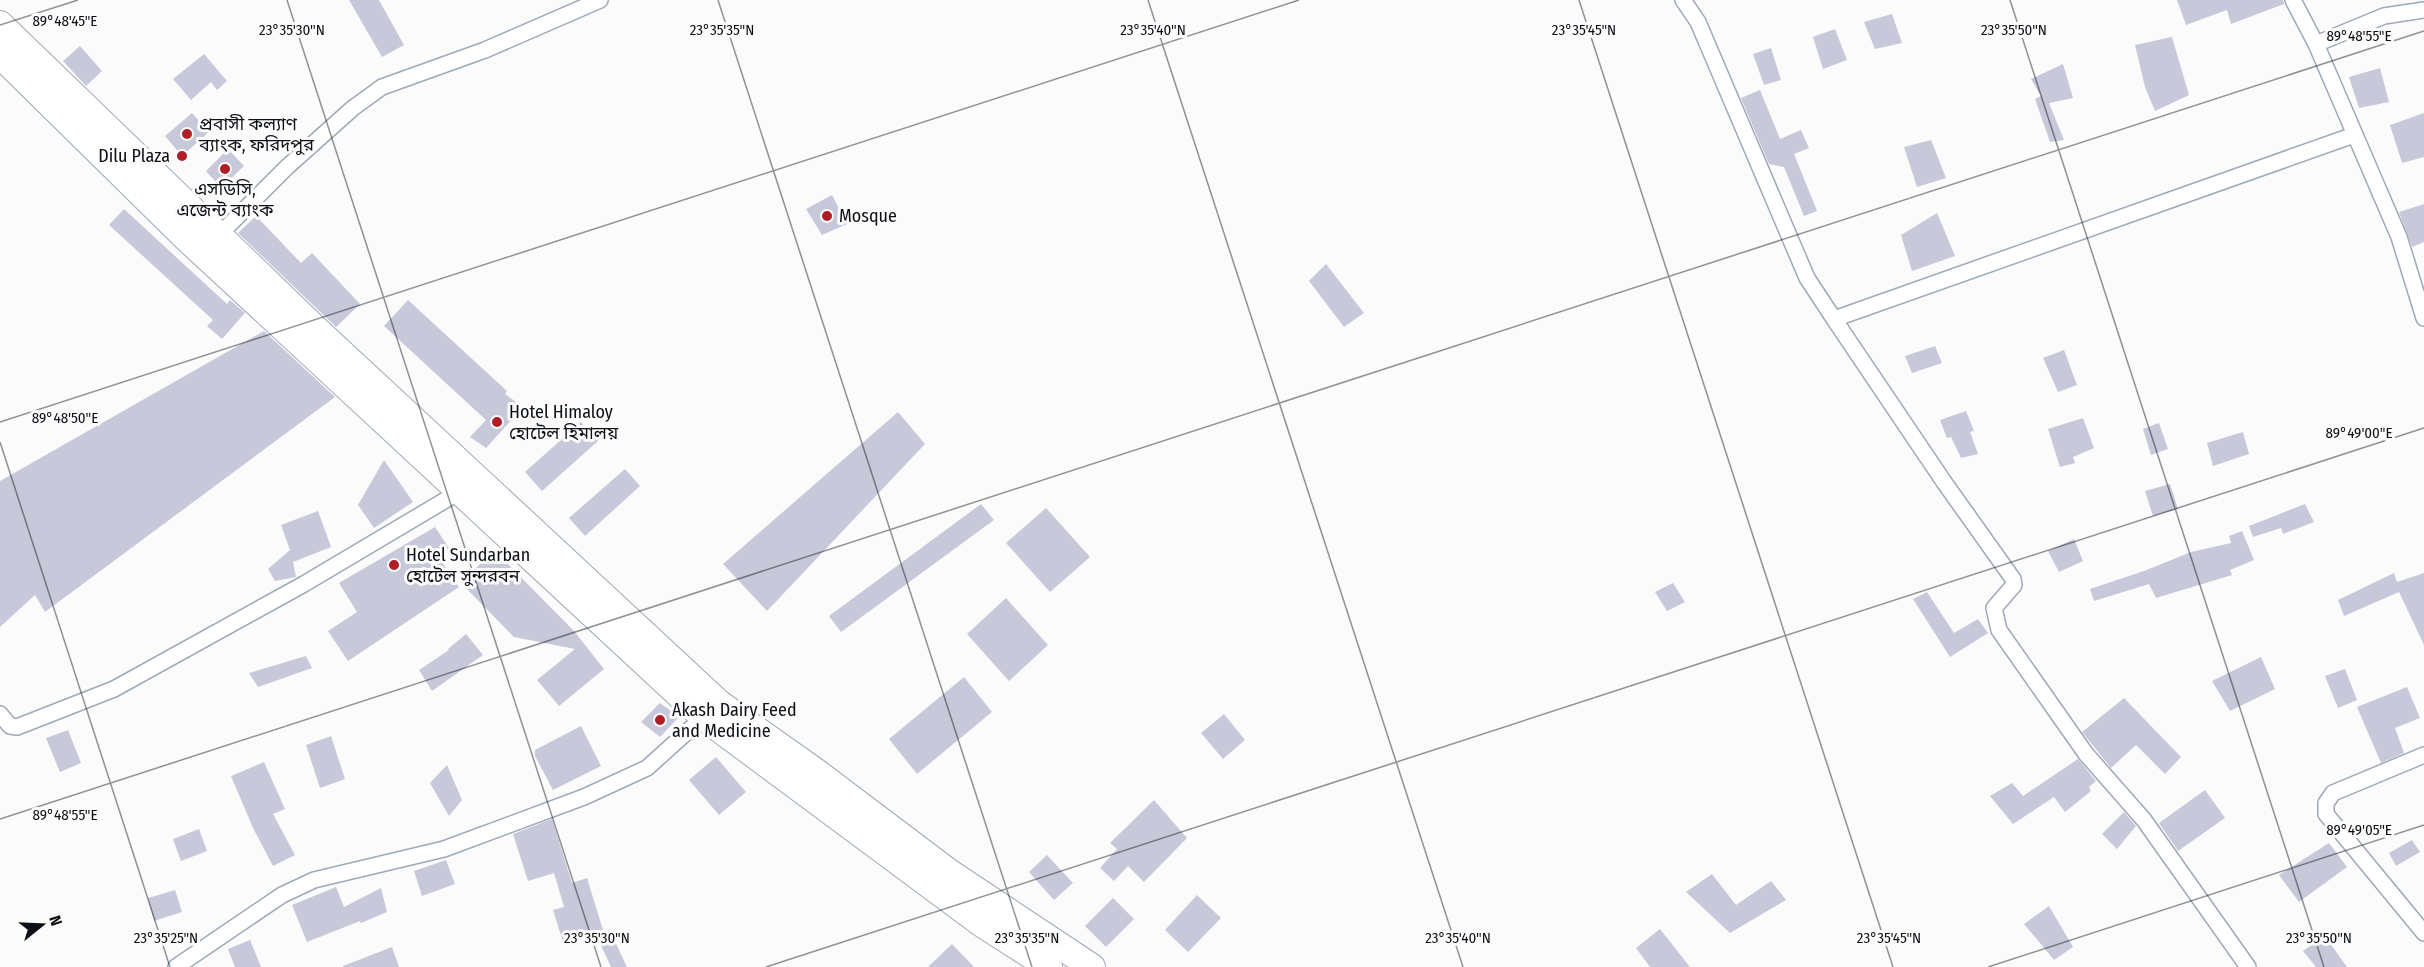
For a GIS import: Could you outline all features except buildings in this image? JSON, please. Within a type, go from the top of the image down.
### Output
[{"type":"highway","points":[[0,24],[8,53],[186,238],[308,336],[711,710],[989,915],[1050,967]]},
{"type":"highway","points":[[8,53],[219,235],[308,336],[459,492],[588,598]]},
{"type":"highway","points":[[989,915],[1092,967]]},
{"type":"street","points":[[219,235],[287,167],[353,108],[382,87],[485,50],[600,0]]},
{"type":"street","points":[[1683,0],[1698,22],[1807,278],[1944,482],[2013,579],[2014,585],[1995,608],[1999,630],[2086,754],[2144,820],[2248,967]]},
{"type":"street","points":[[2293,0],[2316,44],[2398,237],[2424,318]]},
{"type":"street","points":[[2316,44],[2384,16],[2424,10]]},
{"type":"street","points":[[1834,319],[2354,135]]},
{"type":"street","points":[[0,714],[10,726],[16,727],[114,689],[304,585],[459,492]]},
{"type":"street","points":[[177,967],[282,896],[314,880],[444,849],[584,797],[647,768],[711,710]]},
{"type":"street","points":[[2424,755],[2333,793],[2326,803],[2326,814],[2424,933]]},
{"type":"place","name":"প্রবাসী কল্যাণ ব্যাংক, ফরিদপুর","points":[[187,134]]},
{"type":"place","name":"Dilu Plaza","points":[[182,156]]},
{"type":"place","name":"এসডিসি, এজেন্ট ব্যাংক","points":[[225,169]]},
{"type":"place","name":"Mosque","points":[[827,216]]},
{"type":"place","name":"Hotel Himaloy হোটেল হিমালয়","points":[[497,422]]},
{"type":"place","name":"Hotel Sundarban হোটেল সুন্দরবন","points":[[394,565]]},
{"type":"place","name":"Akash Dairy Feed and Medicine","points":[[660,720]]}]
